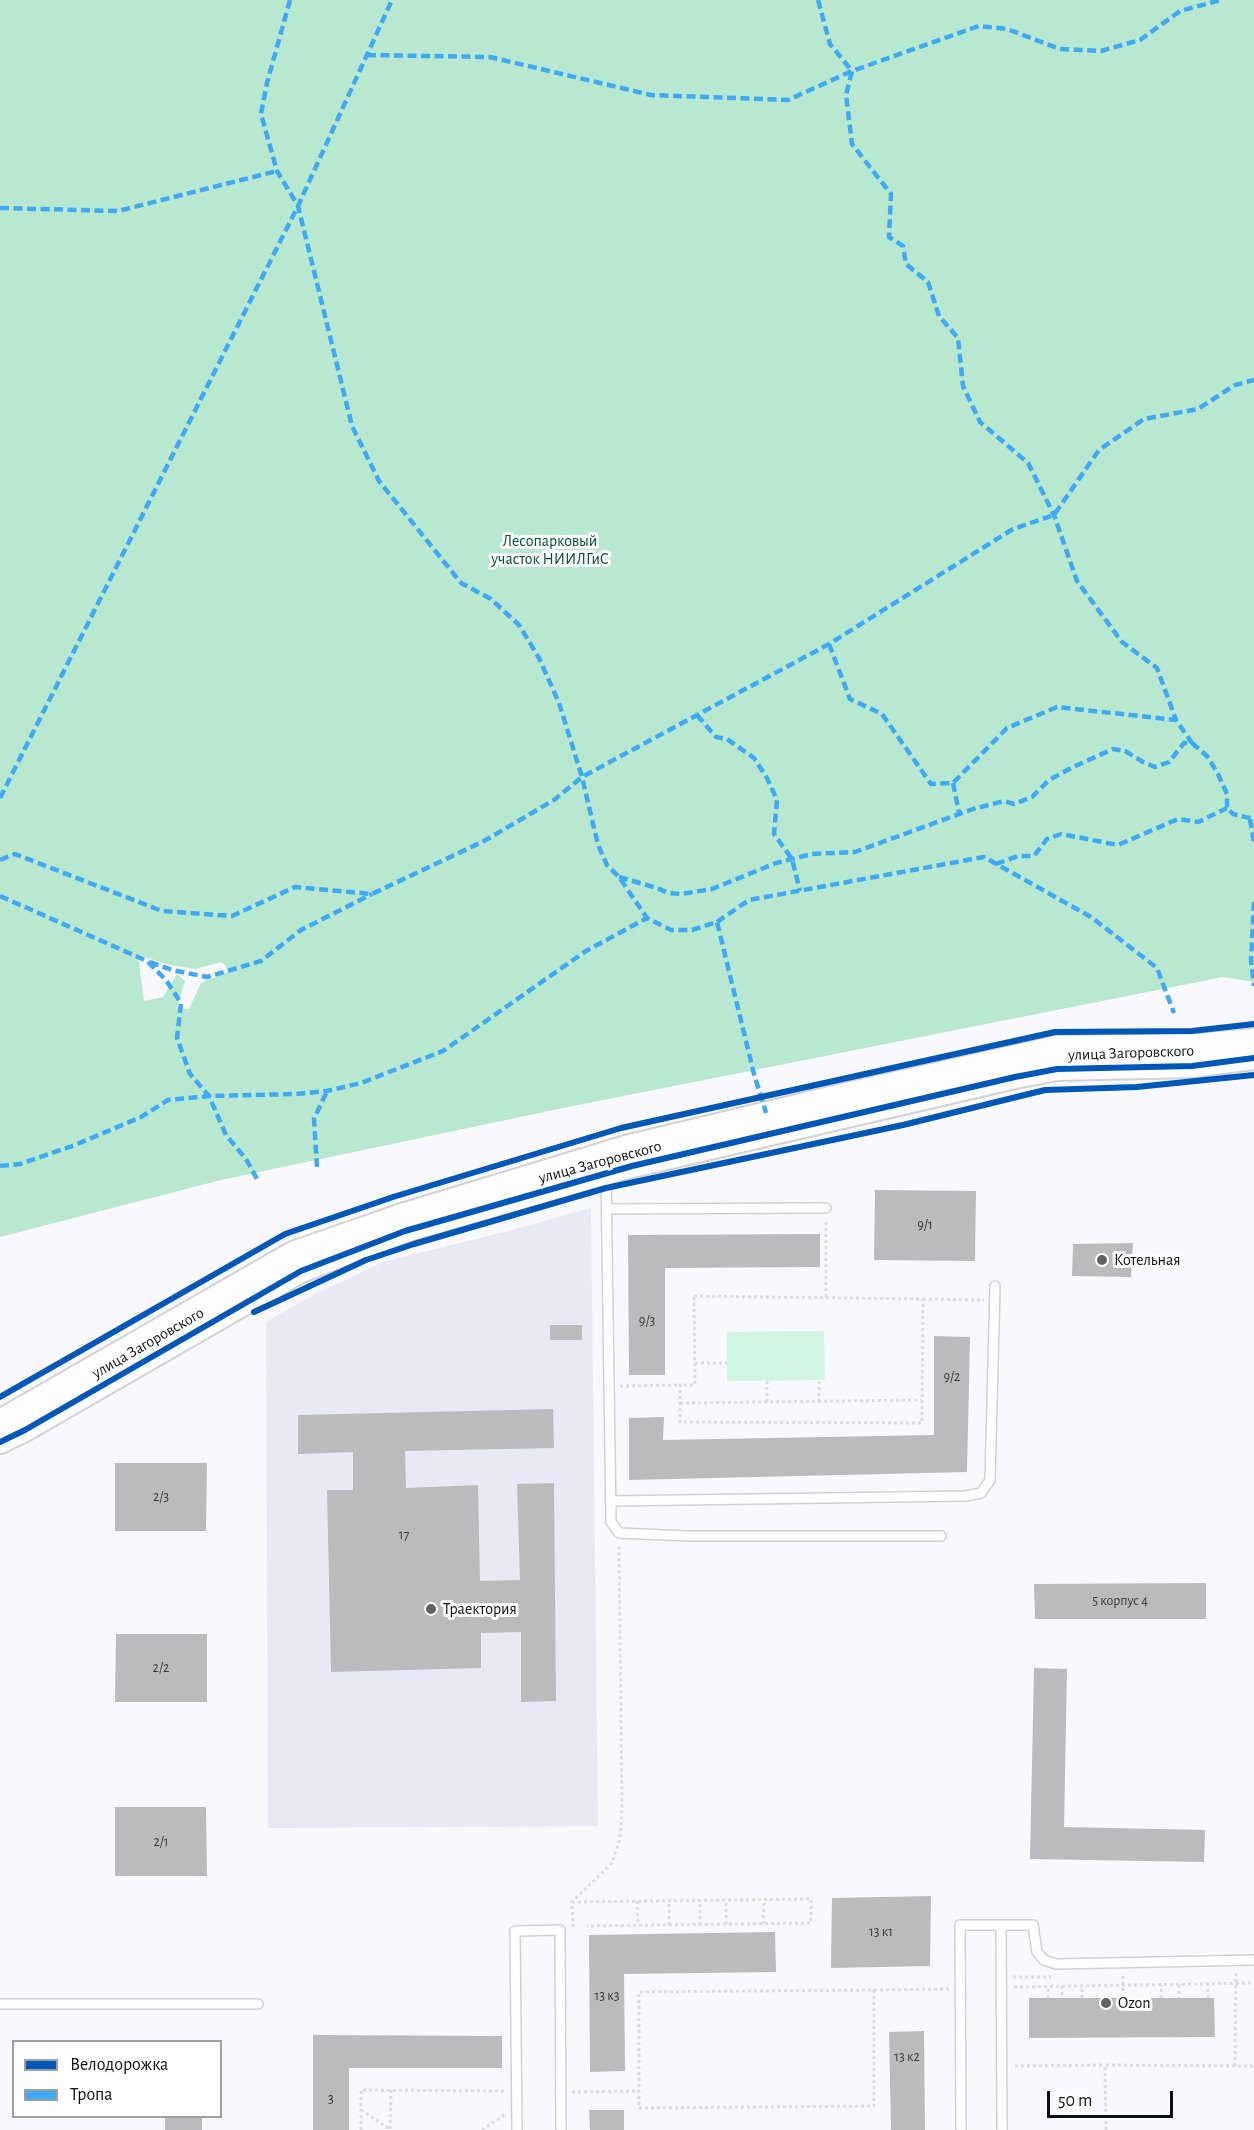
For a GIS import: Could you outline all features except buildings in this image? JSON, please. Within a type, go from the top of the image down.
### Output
[{"type":"street","name":"улица Загоровского","points":[[0,1422],[293,1253],[402,1215],[626,1147],[1057,1047],[1194,1045],[1254,1040]]},
{"type":"street","name":"улица Загоровского","points":[[0,1442],[25,1430],[302,1271],[405,1232],[632,1166],[1057,1069],[1192,1066],[1254,1058]]},
{"type":"lane","points":[[606,1173],[610,1501],[611,1522],[619,1533],[688,1536],[941,1536]]},
{"type":"lane","points":[[606,1209],[826,1208]]},
{"type":"lane","points":[[610,1501],[966,1496],[981,1493],[990,1480],[995,1287]]},
{"type":"lane","points":[[962,2130],[960,1925],[1033,1925],[1037,1952],[1044,1960],[1056,1964],[1254,1960]]},
{"type":"lane","points":[[1001,1925],[1002,2130]]},
{"type":"lane","points":[[517,2130],[515,1931],[560,1930],[561,2130]]},
{"type":"lane","points":[[0,2004],[258,2004]]},
{"type":"path","points":[[826,1208],[826,1297]]},
{"type":"path","points":[[609,1386],[695,1385],[694,1296],[994,1301]]},
{"type":"path","points":[[680,1385],[680,1422],[922,1423],[923,1299]]},
{"type":"path","points":[[694,1363],[727,1363]]},
{"type":"path","points":[[819,1380],[819,1401]]},
{"type":"path","points":[[767,1381],[767,1402]]},
{"type":"path","points":[[680,1403],[922,1400]]},
{"type":"path","points":[[560,1930],[573,1930],[572,1902],[612,1863],[620,1839],[622,1807],[619,1533]]},
{"type":"path","points":[[572,1902],[812,1899],[811,1923],[587,1926]]},
{"type":"path","points":[[700,1900],[700,1925]]},
{"type":"path","points":[[726,1900],[726,1924]]},
{"type":"path","points":[[764,1900],[764,1924]]},
{"type":"path","points":[[637,1901],[638,1925]]},
{"type":"path","points":[[669,1901],[669,1925]]},
{"type":"path","points":[[1235,1961],[1235,2066]]},
{"type":"path","points":[[1169,1975],[1170,1984]]},
{"type":"path","points":[[1123,1976],[1123,1998]]},
{"type":"path","points":[[1057,1977],[1057,1986]]},
{"type":"path","points":[[1012,1987],[1254,1983]]},
{"type":"path","points":[[1179,1984],[1179,1998]]},
{"type":"path","points":[[1208,1984],[1208,1998]]},
{"type":"path","points":[[1161,1998],[1162,1985]]},
{"type":"path","points":[[1048,1986],[1048,1998]]},
{"type":"path","points":[[1062,1986],[1062,1998]]},
{"type":"path","points":[[1082,1986],[1082,1998]]},
{"type":"path","points":[[874,1990],[874,2106],[639,2108],[639,1992],[960,1989]]},
{"type":"path","points":[[1105,2065],[1106,2130]]},
{"type":"path","points":[[1001,2066],[1254,2066]]},
{"type":"path","points":[[361,2130],[360,2090],[517,2091]]},
{"type":"path","points":[[391,2091],[391,2129]]},
{"type":"path","points":[[561,2092],[639,2091]]},
{"type":"path","points":[[482,2130],[517,2107]]},
{"type":"path","points":[[361,2110],[391,2129]]},
{"type":"shaded area","name":"Траектория","points":[[591,1208],[598,1826],[268,1828],[266,1322],[313,1295],[383,1262]]},
{"type":"green space","name":"Лесопарковый участок НИИЛГиС","points":[[0,0],[1254,0],[1254,982],[1223,977],[563,1108],[221,1180],[0,1237]],"holes":[[[138,955],[170,965],[195,969],[222,962],[229,971],[201,983],[189,1009],[177,1008],[185,981],[177,974],[163,997],[144,1001]]]},
{"type":"green space","points":[[824,1331],[825,1380],[727,1381],[727,1332]]},
{"type":"marked path","points":[[290,0],[267,83],[261,114],[277,171],[298,206],[352,426],[379,481],[461,583],[491,599],[519,625],[539,658],[559,703],[582,777],[598,845],[607,865],[619,877],[647,918],[671,930],[692,930],[717,922],[754,1074],[766,1113]]},
{"type":"marked path","points":[[0,798],[298,206],[392,0]]},
{"type":"marked path","points":[[818,0],[830,44],[852,71],[846,95],[852,144],[891,194],[889,237],[903,246],[906,264],[928,282],[939,316],[958,338],[963,386],[980,422],[1028,463],[1054,515],[1077,581],[1122,642],[1157,668],[1176,720]]},
{"type":"marked path","points":[[367,55],[490,57],[651,95],[788,100],[852,71],[979,26],[1007,29],[1060,49],[1101,51],[1140,40],[1180,11],[1221,0]]},
{"type":"marked path","points":[[0,208],[118,211],[277,171]]},
{"type":"marked path","points":[[0,860],[15,854],[162,911],[232,916],[295,887],[372,894],[484,841],[554,800],[582,777],[829,644],[1013,529],[1054,515],[1099,450],[1144,419],[1198,409],[1235,385],[1254,380]]},
{"type":"marked path","points":[[829,644],[850,699],[882,714],[931,784],[953,783],[1007,728],[1057,707],[1176,720],[1192,743]]},
{"type":"marked path","points":[[697,715],[716,737],[727,739],[754,758],[767,778],[777,800],[774,834],[792,859],[800,891]]},
{"type":"marked path","points":[[619,877],[668,893],[681,894],[712,889],[776,863],[812,854],[855,852],[973,809],[1004,801],[1014,804],[1032,797],[1049,780],[1113,749],[1125,751],[1155,767],[1169,762],[1184,743],[1192,743],[1207,756],[1218,774],[1227,794],[1227,808],[1233,814],[1254,819]]},
{"type":"marked path","points":[[953,783],[959,813]]},
{"type":"marked path","points":[[996,864],[1018,856],[1034,856],[1047,839],[1061,834],[1118,845],[1178,819],[1198,822],[1227,808]]},
{"type":"marked path","points":[[1250,819],[1254,843]]},
{"type":"marked path","points":[[717,922],[749,900],[984,857],[1091,917],[1157,968],[1174,1013]]},
{"type":"marked path","points":[[150,962],[172,970],[207,977],[261,961],[301,930],[372,894]]},
{"type":"marked path","points":[[0,896],[147,961],[166,980],[181,1003],[177,1038],[190,1074],[209,1096],[226,1135],[246,1159],[257,1179]]},
{"type":"marked path","points":[[1254,902],[1251,960],[1254,986]]},
{"type":"marked path","points":[[0,1166],[20,1164],[75,1145],[141,1117],[168,1100],[209,1096],[296,1094],[327,1091],[361,1083],[443,1051],[586,951],[647,918]]},
{"type":"marked path","points":[[317,1167],[314,1119],[327,1091]]},
{"type":"cycle path","points":[[0,1397],[285,1234],[393,1197],[621,1128],[1055,1032],[1192,1031],[1254,1024]]},
{"type":"cycle path","points":[[0,1442],[25,1430],[301,1271],[405,1231],[632,1166],[1015,1077],[1057,1069],[1192,1066],[1254,1058]]},
{"type":"cycle path","points":[[254,1312],[366,1260],[606,1188],[903,1125],[1045,1090],[1137,1087],[1254,1075]]},
{"type":"place","name":"Котельная","points":[[1102,1260]]},
{"type":"place","name":"Траектория","points":[[431,1609]]},
{"type":"place","name":"Ozon","points":[[1106,2003]]}]
